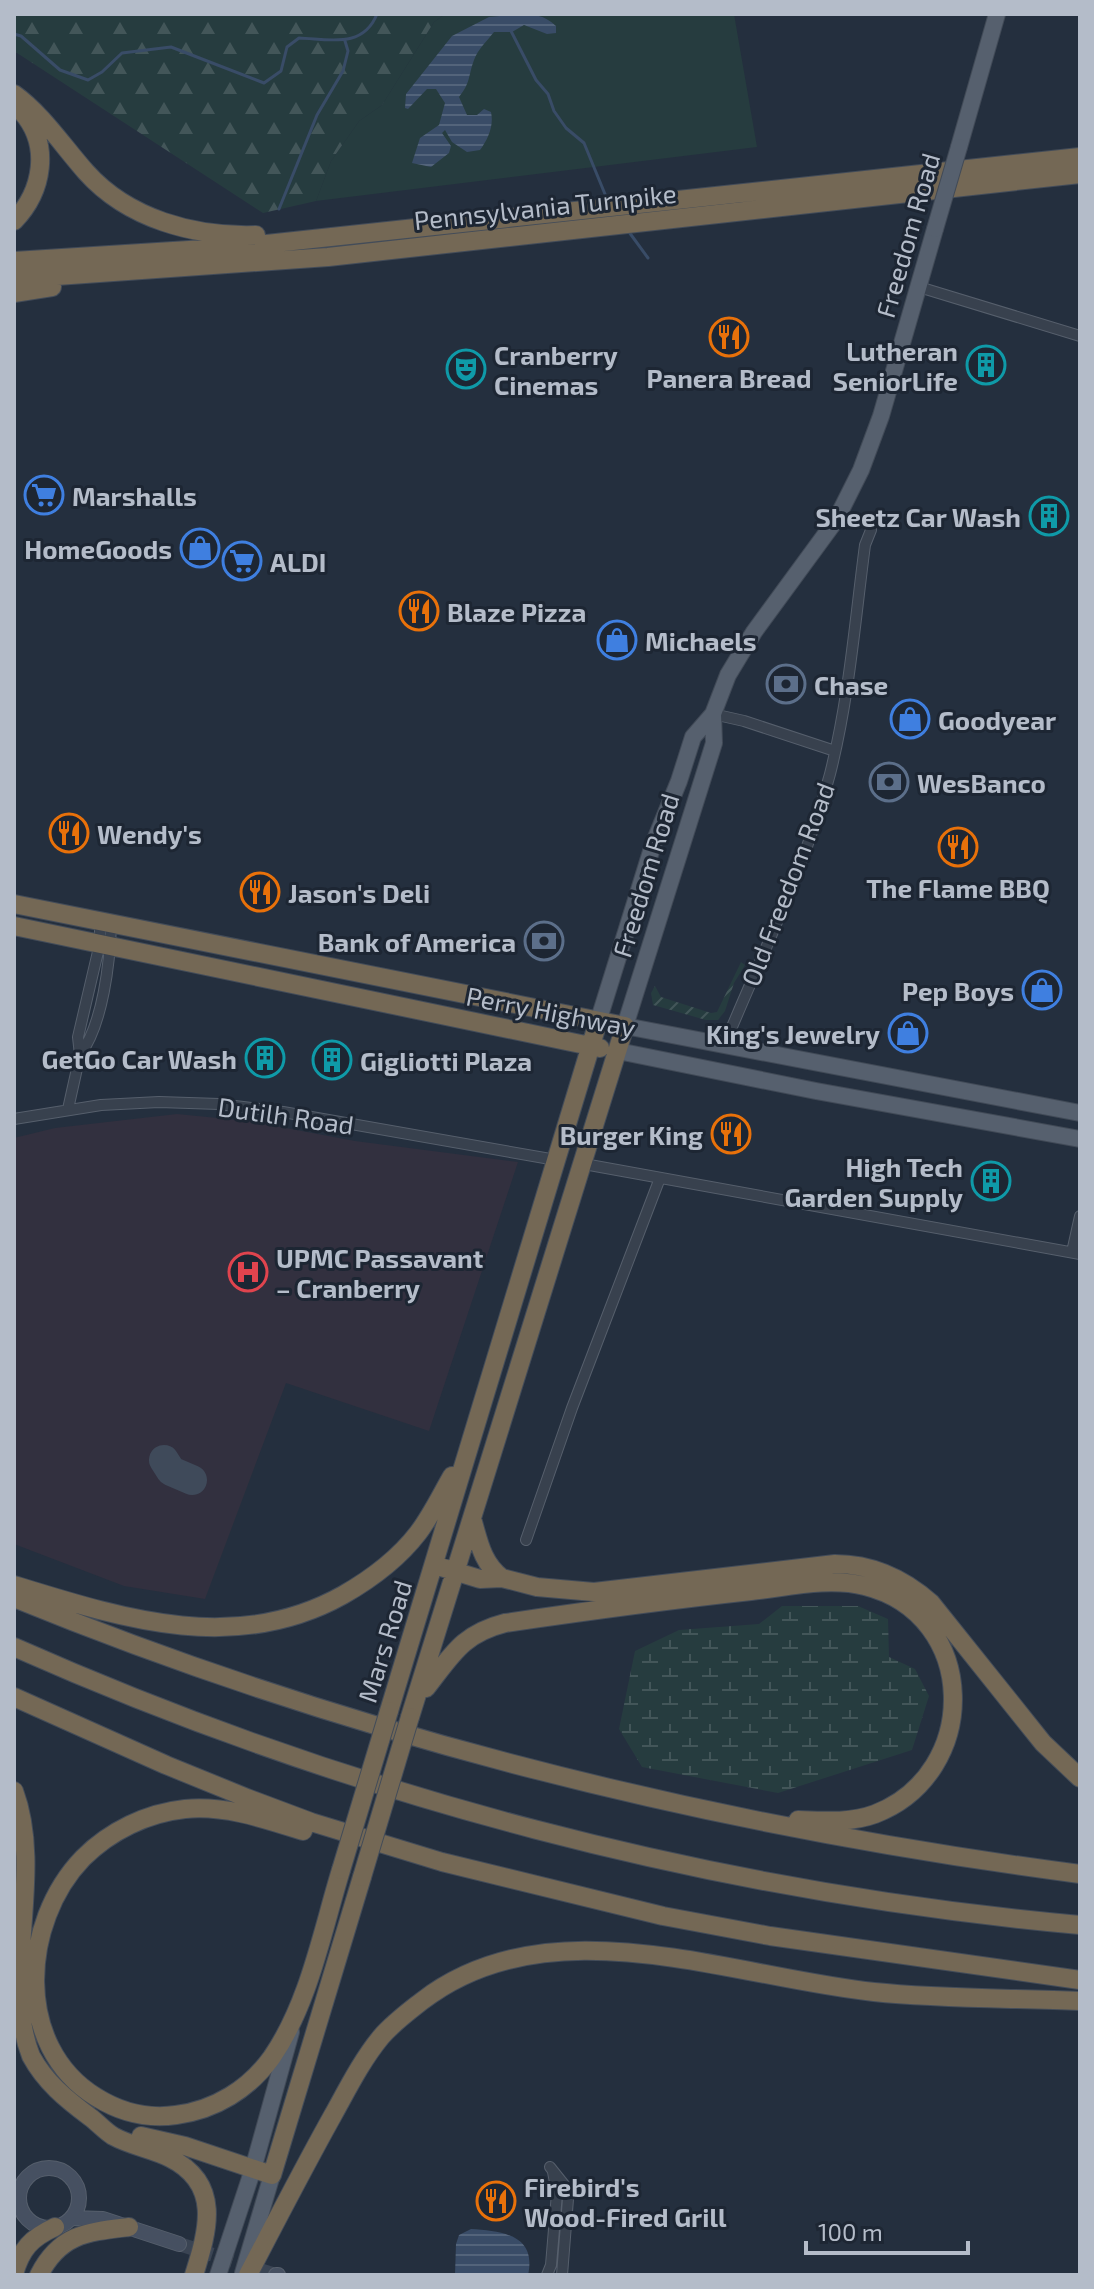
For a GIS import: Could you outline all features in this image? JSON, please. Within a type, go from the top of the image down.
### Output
[{"type":"highway","points":[[14,94],[30,107],[105,190],[141,213],[196,231],[251,236],[303,233],[321,237]]},
{"type":"highway","points":[[14,105],[32,127],[40,154],[37,187],[14,221]]},
{"type":"highway","name":"Pennsylvania Turnpike","points":[[14,261],[237,247],[1080,157]]},
{"type":"highway","name":"Pennsylvania Turnpike","points":[[14,279],[328,257],[1080,174]]},
{"type":"highway","points":[[14,293],[173,269]]},
{"type":"highway","name":"Perry Highway","points":[[14,902],[625,1026]]},
{"type":"highway","name":"Perry Highway","points":[[14,926],[618,1051]]},
{"type":"highway","name":"Mars Road","points":[[299,2004],[598,1022]]},
{"type":"highway","name":"Freedom Road","points":[[618,1051],[625,1026]]},
{"type":"highway","name":"Mars Road","points":[[272,2175],[618,1051]]},
{"type":"highway","points":[[14,1585],[131,1616],[194,1628],[222,1629],[282,1621],[332,1601],[390,1562],[418,1533],[466,1453]]},
{"type":"highway","points":[[473,1521],[483,1554],[492,1571],[502,1578]]},
{"type":"highway","points":[[434,1565],[480,1579],[502,1578],[537,1587],[594,1592],[835,1564],[870,1568],[918,1591],[931,1603],[1043,1743],[1080,1778]]},
{"type":"highway","points":[[414,1709],[461,1644],[481,1629],[519,1621],[652,1602],[832,1582],[883,1592],[907,1605],[928,1623],[952,1675],[952,1718],[934,1766],[900,1801],[874,1815],[833,1822],[786,1820],[668,1802]]},
{"type":"highway","points":[[14,1598],[193,1667],[297,1703],[503,1762],[668,1802],[920,1852],[1080,1874]]},
{"type":"highway","points":[[14,1647],[242,1739],[456,1808],[591,1843],[727,1873],[917,1906],[1080,1925]]},
{"type":"highway","points":[[14,1697],[247,1798],[311,1822],[442,1862],[549,1890],[770,1936],[1080,1980]]},
{"type":"highway","points":[[14,1791],[22,1826],[23,1855],[15,1973],[19,2023],[31,2056],[44,2076],[72,2105],[113,2136],[171,2158],[188,2169],[199,2183],[206,2196],[208,2212],[194,2275]]},
{"type":"highway","points":[[299,2004],[273,2055],[254,2078],[236,2093],[195,2111],[144,2116],[92,2095],[70,2076],[52,2052],[36,2011],[39,1947],[61,1889],[82,1859],[108,1837],[146,1818],[164,1813],[205,1809],[232,1812],[346,1844],[442,1862]]},
{"type":"highway","points":[[245,2275],[360,2067],[382,2037],[439,1988],[482,1966],[516,1956],[564,1952],[640,1953],[874,1992],[1080,2001]]},
{"type":"highway","points":[[90,2117],[131,2134],[185,2146],[272,2175]]},
{"type":"highway","points":[[14,2274],[20,2254],[28,2243],[63,2222]]},
{"type":"highway","points":[[39,2275],[54,2252],[74,2237],[90,2231],[129,2227]]},
{"type":"main road","name":"Freedom Road","points":[[598,1022],[653,845],[693,737],[713,714],[728,675],[745,646],[827,534],[853,488],[875,433],[997,14]]},
{"type":"main road","name":"Freedom Road","points":[[625,1026],[714,743],[713,714]]},
{"type":"main road","name":"Perry Highway","points":[[625,1026],[1080,1113]]},
{"type":"main road","name":"Perry Highway","points":[[618,1051],[1080,1139]]},
{"type":"main road","name":"Mars Road","points":[[218,2275],[253,2169],[299,2004]]},
{"type":"main road","name":"Mars Road","points":[[245,2275],[272,2175]]},
{"type":"street","points":[[919,287],[1080,336]]},
{"type":"street","name":"Old Freedom Road","points":[[724,1046],[803,857],[835,751],[865,545],[871,530]]},
{"type":"street","points":[[713,714],[835,751]]},
{"type":"street","points":[[68,1109],[80,1055],[91,1040],[106,923]]},
{"type":"street","name":"Dutilh Road","points":[[14,1119],[68,1109],[159,1102],[219,1104],[283,1112],[556,1160]]},
{"type":"street","points":[[584,1164],[1076,1253],[1080,1216]]},
{"type":"street","points":[[526,1540],[572,1408],[660,1178]]},
{"type":"street","points":[[547,2275],[551,2265],[557,2193],[550,2167],[566,2187],[568,2199],[562,2275]]},
{"type":"street","points":[[103,2219],[79,2198],[73,2180],[66,2173],[47,2168],[22,2175],[17,2202],[32,2223],[47,2228],[63,2222],[103,2219],[179,2244]]},
{"type":"street","points":[[63,2222],[79,2198]]},
{"type":"shaded area","name":"UPMC Passavant – Cranberry","points":[[177,1114],[248,1121],[355,1141],[518,1162],[429,1431],[286,1383],[205,1599],[124,1586],[14,1544],[14,1138],[55,1128]]},
{"type":"green space","points":[[14,14],[445,14],[434,22],[382,105],[359,121],[331,161],[316,201],[263,213],[14,51]]},
{"type":"green space","points":[[445,14],[734,14],[757,147],[316,201],[331,161],[359,121],[382,105],[434,22]]},
{"type":"green space","points":[[741,962],[745,965],[718,1020],[706,1020],[653,1005],[651,993],[655,986],[661,997],[711,1013],[717,1012]]},
{"type":"green space","points":[[782,1606],[858,1606],[888,1619],[889,1657],[915,1669],[929,1696],[912,1750],[778,1793],[642,1767],[619,1729],[635,1651],[679,1630],[759,1624]]},
{"type":"water","points":[[519,14],[547,19],[556,26],[556,33],[547,34],[524,25],[512,32],[494,32],[478,52],[459,97],[467,115],[477,115],[484,109],[491,112],[490,132],[480,150],[467,152],[452,142],[445,130],[442,133],[451,146],[449,153],[431,167],[412,163],[420,138],[439,125],[445,103],[436,89],[427,89],[408,109],[405,108],[406,94],[452,36],[489,17]]},
{"type":"water","points":[[471,2229],[505,2234],[522,2243],[527,2251],[528,2275],[455,2275],[459,2235]]},
{"type":"waterway","points":[[14,34],[21,36],[60,70],[88,80],[102,72],[122,53],[171,47],[264,83],[281,71],[287,47],[299,38],[344,40],[354,37],[363,33],[377,14]]},
{"type":"waterway","points":[[511,31],[536,80],[548,94],[554,111],[566,128],[584,143],[607,199]]},
{"type":"waterway","points":[[279,209],[317,115],[343,71],[348,51],[345,41]]},
{"type":"waterway","points":[[629,232],[648,258]]},
{"type":"taxiway","points":[[164,1460],[171,1471],[192,1480]]},
{"type":"tunnel","points":[[179,2244],[276,2275]]},
{"type":"place","name":"Panera Bread","points":[[729,337]]},
{"type":"place","name":"Lutheran SeniorLife","points":[[986,365]]},
{"type":"place","name":"Cranberry Cinemas","points":[[466,369]]},
{"type":"place","name":"Marshalls","points":[[44,495]]},
{"type":"place","name":"Sheetz Car Wash","points":[[1049,516]]},
{"type":"place","name":"HomeGoods","points":[[200,548]]},
{"type":"place","name":"ALDI","points":[[242,561]]},
{"type":"place","name":"Blaze Pizza","points":[[419,611]]},
{"type":"place","name":"Michaels","points":[[617,640]]},
{"type":"place","name":"Chase","points":[[786,684]]},
{"type":"place","name":"Goodyear","points":[[910,719]]},
{"type":"place","name":"WesBanco","points":[[889,782]]},
{"type":"place","name":"Wendy's","points":[[69,833]]},
{"type":"place","name":"The Flame BBQ","points":[[958,847]]},
{"type":"place","name":"Jason's Deli","points":[[260,892]]},
{"type":"place","name":"Bank of America","points":[[544,941]]},
{"type":"place","name":"Pep Boys","points":[[1042,990]]},
{"type":"place","name":"King's Jewelry","points":[[908,1033]]},
{"type":"place","name":"GetGo Car Wash","points":[[265,1058]]},
{"type":"place","name":"Gigliotti Plaza","points":[[332,1060]]},
{"type":"place","name":"Burger King","points":[[731,1134]]},
{"type":"place","name":"High Tech Garden Supply","points":[[991,1181]]},
{"type":"place","name":"UPMC Passavant – Cranberry","points":[[248,1272]]},
{"type":"place","name":"Firebird's Wood-Fired Grill","points":[[496,2201]]}]
